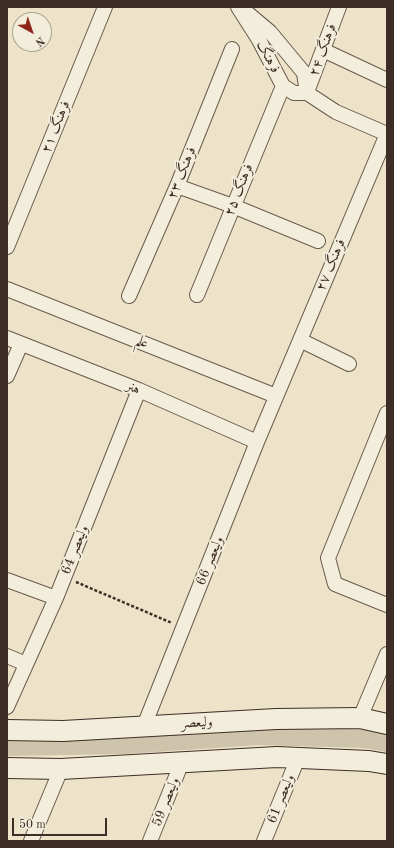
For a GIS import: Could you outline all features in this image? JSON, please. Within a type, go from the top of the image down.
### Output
[{"type":"main road","name":"ولیعصر","points":[[7,730],[63,731],[276,719],[360,718],[387,724]]},
{"type":"main road","points":[[7,768],[61,769],[277,757],[368,760],[387,764]]},
{"type":"street","name":"فرهنگ ۲۱","points":[[7,247],[105,7]]},
{"type":"street","name":"فرهنگ","points":[[239,7],[259,40],[283,86],[294,92],[307,93],[336,112],[387,134]]},
{"type":"street","name":"فرهنگ","points":[[239,7],[270,32],[304,73],[307,93]]},
{"type":"street","name":"فرهنگ ۲۴","points":[[307,93],[339,7]]},
{"type":"street","name":"فرهنگ ۲۳","points":[[129,296],[178,186],[232,49]]},
{"type":"street","points":[[323,50],[387,80]]},
{"type":"street","name":"فرهنگ ۲۵","points":[[196,296],[283,86]]},
{"type":"street","name":"فرهنگ ۲۷","points":[[276,396],[387,134]]},
{"type":"street","points":[[178,186],[318,241]]},
{"type":"street","name":"علم","points":[[7,289],[276,396]]},
{"type":"street","name":"هنر","points":[[7,338],[139,390],[257,442]]},
{"type":"street","points":[[300,340],[348,364]]},
{"type":"street","points":[[7,376],[21,344]]},
{"type":"street","name":"ولیعصر 64","points":[[7,707],[56,598],[139,390]]},
{"type":"street","name":"ولیعصر 66","points":[[144,726],[276,396]]},
{"type":"street","points":[[387,413],[328,558],[334,584],[387,605]]},
{"type":"street","points":[[7,580],[56,598]]},
{"type":"street","points":[[360,718],[387,654]]},
{"type":"street","points":[[7,656],[26,664]]},
{"type":"street","name":"ولیعصر 61","points":[[264,841],[298,758]]},
{"type":"street","name":"ولیعصر 59","points":[[150,841],[182,762]]},
{"type":"street","points":[[31,841],[61,769]]},
{"type":"path","points":[[64,577],[183,628]]},
{"type":"shaded area","points":[[289,726],[369,730],[387,733],[387,752],[364,748],[260,745],[124,754],[7,756],[7,736]]}]
